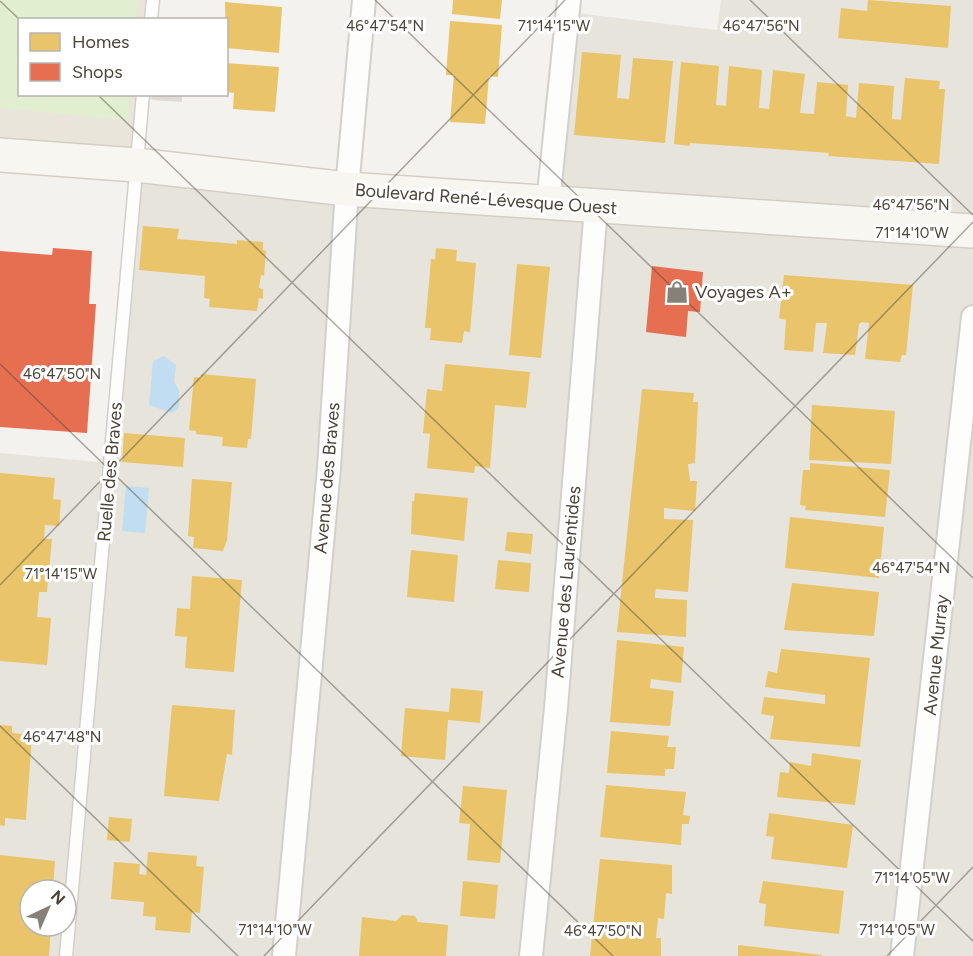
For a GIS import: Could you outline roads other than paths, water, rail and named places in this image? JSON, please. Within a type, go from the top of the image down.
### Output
[{"type":"main road","name":"Boulevard René-Lévesque Ouest","points":[[0,155],[136,165],[347,189],[973,231]]},
{"type":"street","name":"Avenue des Braves","points":[[284,956],[329,468],[347,189],[364,0]]},
{"type":"street","points":[[548,203],[569,0]]},
{"type":"street","name":"Avenue des Laurentides","points":[[531,956],[556,708],[596,207]]},
{"type":"street","name":"Avenue Murray","points":[[902,956],[973,317]]},
{"type":"lane","points":[[151,18],[153,0]]},
{"type":"lane","name":"Ruelle des Braves","points":[[66,956],[143,96]]},
{"type":"water","points":[[164,356],[176,365],[174,382],[179,390],[179,407],[172,413],[149,405],[153,361]]},
{"type":"water","points":[[126,486],[149,488],[145,533],[122,531]]},
{"type":"place","name":"Voyages A+","points":[[677,292]]}]
